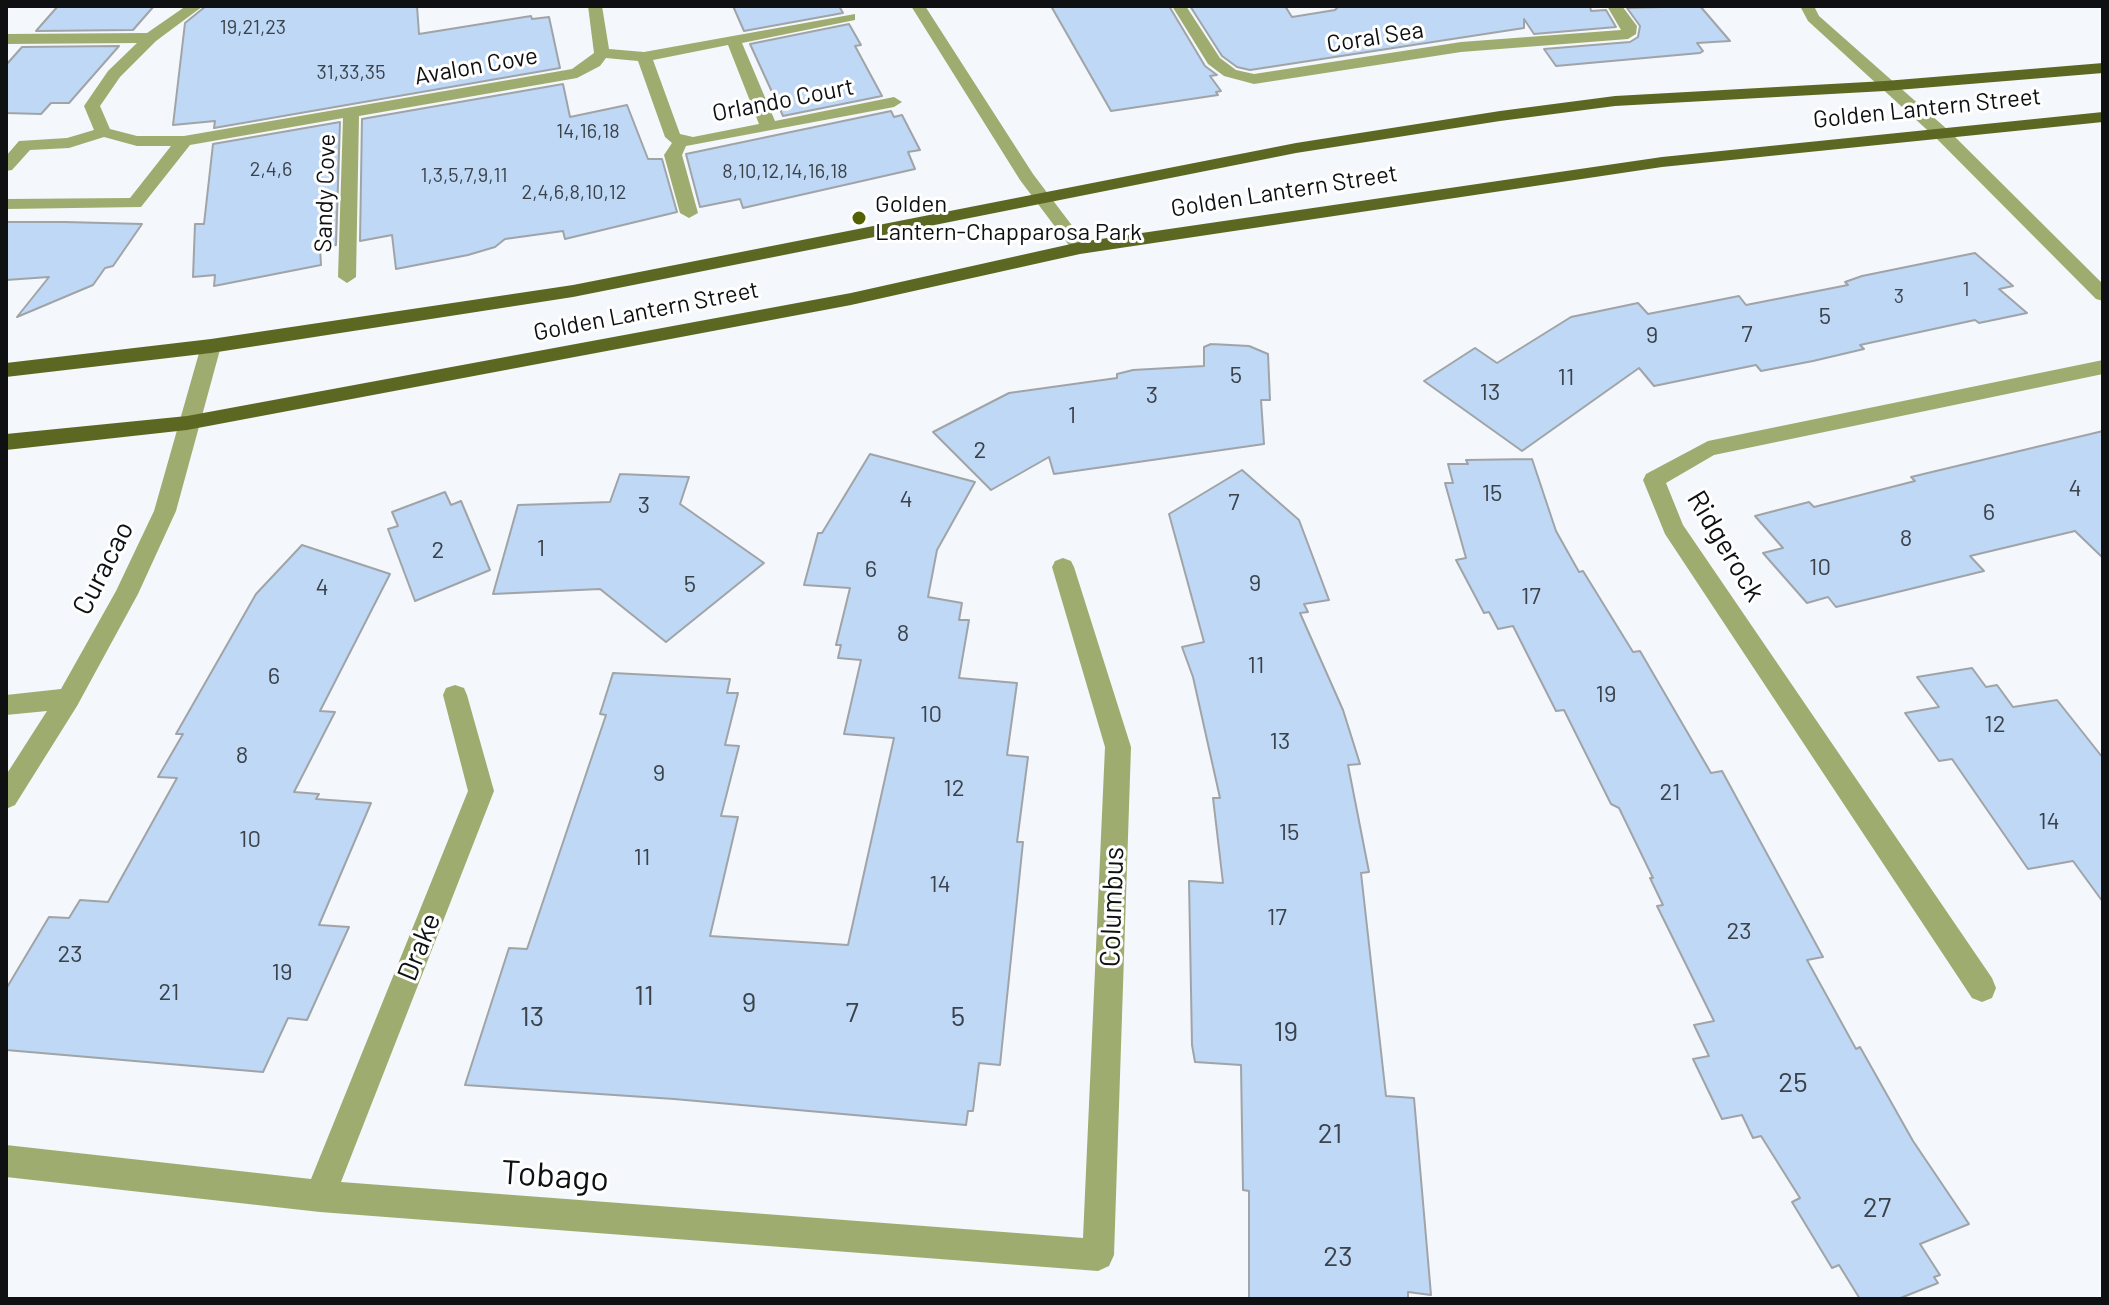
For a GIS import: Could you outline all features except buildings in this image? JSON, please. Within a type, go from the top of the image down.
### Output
[{"type":"main road","name":"Golden Lantern Street","points":[[6,370],[211,346],[573,291],[1296,148],[1600,103],[1885,86],[2103,68]]},
{"type":"main road","name":"Golden Lantern Street","points":[[6,442],[187,423],[851,299],[1080,248],[1662,162],[2103,117]]},
{"type":"street","points":[[6,166],[25,145],[69,143],[103,132],[92,106],[114,74],[151,38],[196,6]]},
{"type":"street","points":[[595,6],[602,53],[644,57],[850,17]]},
{"type":"street","points":[[918,6],[1042,197],[1080,248]]},
{"type":"street","name":"Coral Sea","points":[[1179,6],[1214,61],[1230,73],[1254,79],[1461,47],[1628,34],[1629,26],[1614,6]]},
{"type":"street","points":[[1807,6],[1813,18],[1885,86],[1942,134],[2103,295]]},
{"type":"street","points":[[6,39],[151,38]]},
{"type":"street","points":[[733,40],[769,127]]},
{"type":"street","name":"Avalon Cove","points":[[103,132],[137,141],[184,141],[577,73],[594,63],[602,53]]},
{"type":"street","points":[[644,57],[673,137],[681,141],[673,155],[689,213]]},
{"type":"street","name":"Orlando Court","points":[[681,141],[894,102]]},
{"type":"street","name":"Sandy Cove","points":[[347,277],[351,112]]},
{"type":"street","points":[[6,204],[135,203],[144,197],[184,141]]},
{"type":"street","name":"Curacao","points":[[6,797],[68,699],[126,594],[165,511],[187,423],[211,346]]},
{"type":"street","name":"Ridgerock","points":[[1982,988],[1673,528],[1654,480],[1708,449],[2103,367]]},
{"type":"street","name":"Columbus","points":[[1063,567],[1118,747],[1098,1255]]},
{"type":"street","name":"Drake","points":[[320,1196],[481,791],[455,695]]},
{"type":"street","points":[[6,705],[68,699]]},
{"type":"street","name":"Tobago","points":[[6,1161],[320,1196],[1098,1255]]},
{"type":"place","name":"Golden Lantern-Chapparosa Park","points":[[859,218]]}]
